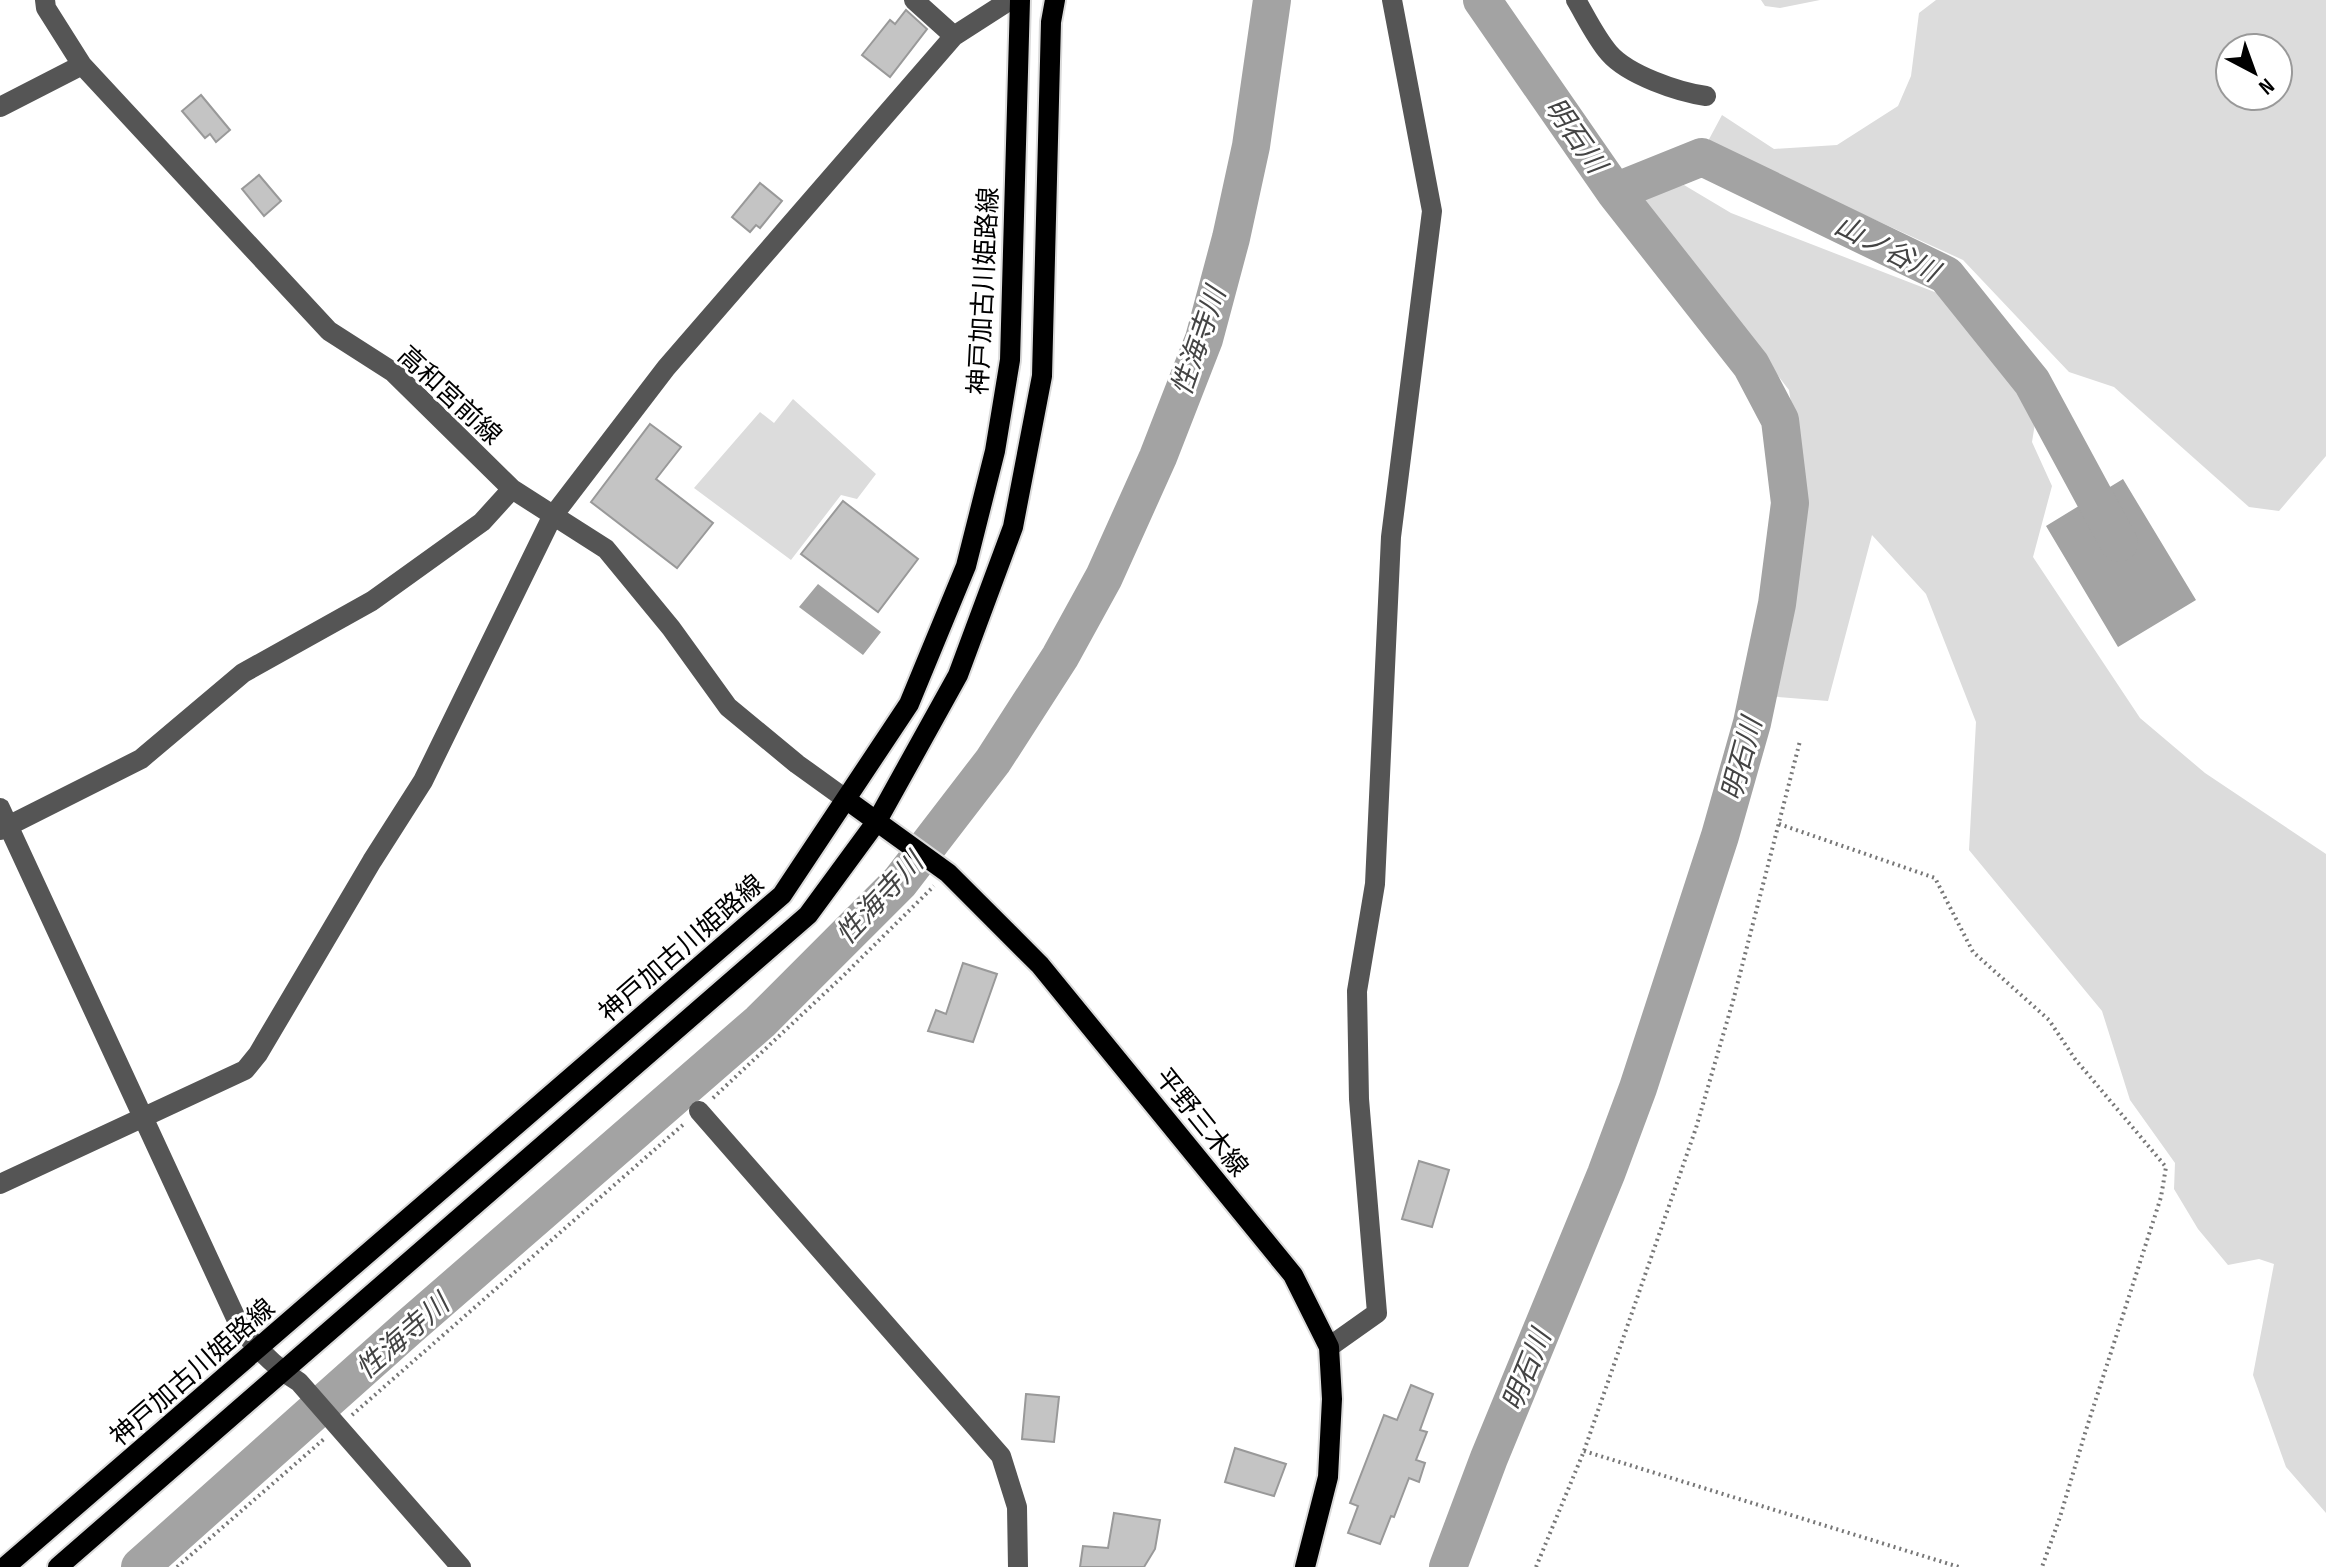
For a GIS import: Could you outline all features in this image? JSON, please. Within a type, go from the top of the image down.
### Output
[{"type":"main road","name":"神戸加古川姫路線","points":[[5,1567],[782,895],[847,800],[909,704],[966,566],[995,451],[1010,360],[1020,0]]},
{"type":"main road","points":[[58,1567],[291,1377],[808,915],[877,821],[958,675],[1013,527],[1042,376],[1051,22],[1055,0]]},
{"type":"main road","name":"平野三木線","points":[[847,800],[948,873],[1040,965],[1293,1275],[1329,1347],[1332,1399],[1328,1477],[1305,1567]]},
{"type":"street","name":"高和宮前線","points":[[45,0],[46,8],[82,65],[329,331],[393,372],[512,489],[606,549],[671,628],[728,707],[797,764],[847,800]]},
{"type":"street","points":[[914,0],[954,36]]},
{"type":"street","points":[[0,1184],[245,1070],[258,1054],[423,781],[552,517],[666,368],[954,36],[1010,0]]},
{"type":"street","points":[[1329,1347],[1377,1313],[1359,1099],[1357,991],[1375,884],[1391,537],[1432,211],[1392,0]]},
{"type":"street","points":[[1576,0],[1610,55],[1651,79],[1706,96]]},
{"type":"street","points":[[0,107],[82,65]]},
{"type":"street","points":[[461,1567],[338,1426],[291,1377],[258,1350],[241,1329],[144,1116],[3,821],[141,759],[243,673],[372,601],[482,522],[512,489]]},
{"type":"street","points":[[699,1111],[1001,1456],[1017,1507],[1018,1567]]},
{"type":"path","points":[[1536,1567],[1584,1451],[1696,1128],[1733,1001],[1800,741]]},
{"type":"path","points":[[1779,824],[1935,878],[1973,952],[2049,1020],[2075,1059],[2166,1167],[2161,1197],[2042,1567]]},
{"type":"path","points":[[177,1567],[699,1111],[948,873]]},
{"type":"path","points":[[1584,1451],[1959,1567]]},
{"type":"shaded area","points":[[1761,0],[1820,0],[1780,8],[1765,6]]},
{"type":"shaded area","points":[[1936,0],[2326,0],[2326,456],[2279,511],[2249,507],[2114,387],[2069,372],[1963,260],[1707,143],[1722,115],[1774,149],[1837,145],[1898,106],[1911,76],[1919,13]]},
{"type":"shaded area","points":[[1684,185],[1731,213],[1950,298],[2036,417],[2032,442],[2052,486],[2033,557],[2140,718],[2205,773],[2326,854],[2326,1513],[2286,1467],[2253,1375],[2274,1264],[2259,1259],[2228,1265],[2198,1229],[2174,1189],[2175,1163],[2130,1100],[2102,1011],[1969,850],[1976,722],[1926,594],[1872,535],[1828,701],[1767,696],[1804,488],[1789,390],[1640,196]]},
{"type":"shaded area","points":[[793,399],[876,474],[857,499],[841,495],[791,560],[694,488],[760,412],[774,423]]},
{"type":"shaded area","points":[[2123,479],[2196,600],[2118,647],[2046,526]]},
{"type":"shaded area","points":[[818,584],[881,632],[863,655],[799,607]]},
{"type":"building","points":[[906,10],[927,29],[890,77],[862,55],[890,20],[895,24]]},
{"type":"building","points":[[201,95],[230,130],[216,142],[210,134],[205,138],[182,111]]},
{"type":"building","points":[[259,175],[281,201],[264,216],[242,189]]},
{"type":"building","points":[[760,183],[782,201],[760,228],[756,225],[750,232],[732,217]]},
{"type":"building","points":[[650,424],[681,447],[656,479],[713,523],[677,568],[591,502]]},
{"type":"building","points":[[843,501],[918,559],[878,612],[801,554]]},
{"type":"building","points":[[963,963],[997,974],[973,1042],[928,1031],[936,1010],[946,1014]]},
{"type":"building","points":[[1419,1161],[1449,1170],[1432,1227],[1402,1219]]},
{"type":"building","points":[[1411,1385],[1433,1394],[1420,1430],[1427,1432],[1416,1460],[1425,1463],[1419,1482],[1409,1478],[1380,1544],[1348,1533],[1358,1506],[1350,1503],[1384,1415],[1397,1420]]},
{"type":"building","points":[[1026,1394],[1059,1397],[1054,1442],[1022,1439]]},
{"type":"building","points":[[1235,1448],[1286,1464],[1274,1496],[1225,1482]]},
{"type":"building","points":[[1114,1513],[1160,1520],[1155,1549],[1144,1567],[1080,1567],[1083,1546],[1108,1548]]},
{"type":"waterway","name":"性海寺川","points":[[140,1567],[409,1327],[760,1022],[900,882],[993,761],[1060,657],[1104,577],[1158,457],[1204,339],[1251,146],[1272,0]]},
{"type":"waterway","name":"明石川","points":[[1448,1567],[1489,1458],[1606,1174],[1638,1088],[1720,836],[1752,723],[1777,604],[1790,503],[1780,420],[1751,365],[1615,192],[1482,0]]},
{"type":"waterway","name":"山ノ谷川","points":[[1615,192],[1702,157],[1946,275],[2032,382],[2119,543]]}]
